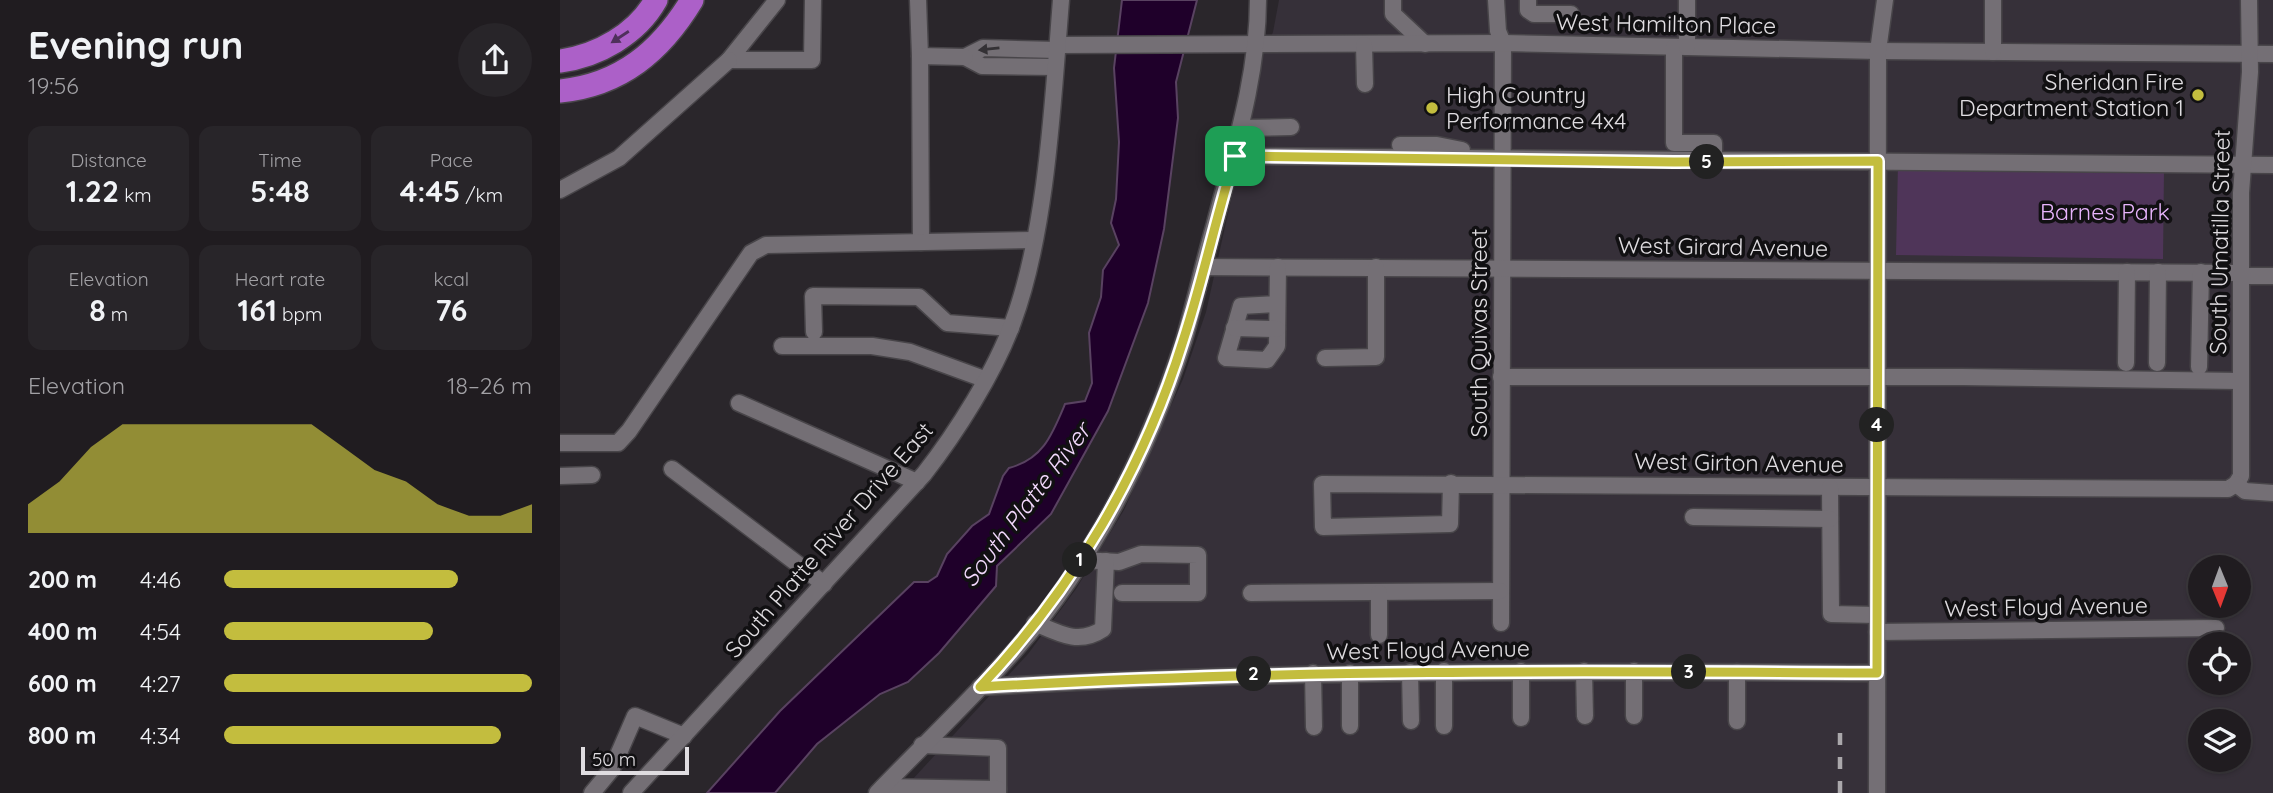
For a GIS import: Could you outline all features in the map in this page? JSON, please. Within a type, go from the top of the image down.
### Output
[{"type":"highway","points":[[560,61],[590,53],[623,36],[638,24],[656,0]]},
{"type":"highway","points":[[560,91],[601,83],[647,57],[673,31],[692,0]]},
{"type":"street","points":[[560,190],[619,158],[729,60],[777,0]]},
{"type":"street","points":[[729,60],[812,60],[813,0]]},
{"type":"street","points":[[918,0],[921,242]]},
{"type":"street","name":"South Platte River Drive East","points":[[631,793],[917,482],[943,450],[984,379],[1010,328],[1026,279],[1034,240],[1061,0]]},
{"type":"street","points":[[880,790],[980,687],[1035,623],[1080,560],[1120,496],[1153,423],[1183,342],[1235,156],[1254,46],[1258,0]]},
{"type":"street","points":[[1393,0],[1393,15],[1426,44]]},
{"type":"street","name":"South Quivas Street","points":[[1496,0],[1498,32],[1503,43],[1501,623]]},
{"type":"street","points":[[1687,0],[1680,47],[1674,143],[1714,143],[1714,162]]},
{"type":"street","points":[[1877,793],[1878,51],[1885,0]]},
{"type":"street","points":[[1993,0],[1993,52]]},
{"type":"street","name":"South Umatilla Street","points":[[2236,484],[2241,476],[2239,381],[2242,165],[2250,72],[2249,0]]},
{"type":"street","points":[[1528,5],[1534,14],[1571,13]]},
{"type":"street","points":[[1527,43],[1528,5]]},
{"type":"street","name":"West Hamilton Place","points":[[965,57],[983,48],[1091,45],[1503,43],[1878,51],[2273,54]]},
{"type":"street","points":[[1364,45],[1364,84]]},
{"type":"street","points":[[920,56],[965,57],[982,66],[1055,68]]},
{"type":"street","points":[[1241,128],[1291,127]]},
{"type":"street","points":[[1400,145],[1502,155]]},
{"type":"street","points":[[1235,156],[1502,155],[1714,162],[1878,161],[2273,166]]},
{"type":"street","points":[[560,443],[618,443],[629,431],[751,253],[766,245],[1034,240]]},
{"type":"street","name":"West Girard Avenue","points":[[1204,267],[2201,272],[2273,276]]},
{"type":"street","points":[[1277,304],[1241,306],[1226,358],[1267,360],[1277,346],[1278,267]]},
{"type":"street","points":[[1325,358],[1376,357],[1376,267]]},
{"type":"street","points":[[2126,363],[2127,272]]},
{"type":"street","points":[[2157,363],[2158,272]]},
{"type":"street","points":[[2199,367],[2201,272]]},
{"type":"street","points":[[814,332],[813,296],[919,297],[947,323],[1010,328]]},
{"type":"street","points":[[1234,328],[1276,329]]},
{"type":"street","points":[[782,346],[872,346],[910,352],[984,379]]},
{"type":"street","points":[[1501,377],[2239,381]]},
{"type":"street","points":[[740,403],[917,482]]},
{"type":"street","points":[[672,469],[824,584]]},
{"type":"street","points":[[560,476],[592,475]]},
{"type":"street","name":"West Girton Avenue","points":[[1451,483],[1450,524],[1323,527],[1322,484],[1366,483],[1451,483],[1501,483],[2228,489],[2236,484]]},
{"type":"street","points":[[2236,484],[2245,491],[2273,493]]},
{"type":"street","points":[[1830,487],[1830,614],[1877,615]]},
{"type":"street","points":[[1693,517],[1830,519]]},
{"type":"street","points":[[1080,560],[1119,562],[1141,554],[1198,555],[1198,593],[1122,593]]},
{"type":"street","points":[[1035,623],[1068,637],[1091,637],[1103,629],[1107,561]]},
{"type":"street","points":[[1251,593],[1500,591]]},
{"type":"street","points":[[1379,593],[1379,635]]},
{"type":"street","name":"West Floyd Avenue","points":[[1877,632],[2217,628]]},
{"type":"street","points":[[1444,671],[1444,726]]},
{"type":"street","points":[[1521,671],[1521,718]]},
{"type":"street","points":[[1584,671],[1585,716]]},
{"type":"street","points":[[1634,671],[1634,716]]},
{"type":"street","points":[[1410,672],[1411,721]]},
{"type":"street","points":[[1737,672],[1737,721]]},
{"type":"street","points":[[1313,673],[1314,727]]},
{"type":"street","name":"West Floyd Avenue","points":[[980,687],[1175,676],[1313,673],[1877,673]]},
{"type":"street","points":[[1350,673],[1350,726]]},
{"type":"street","points":[[594,792],[612,769],[635,716],[684,736]]},
{"type":"street","points":[[880,790],[998,791],[998,748],[922,745]]},
{"type":"shaded area","points":[[1279,0],[2273,0],[2273,793],[900,793],[1028,654],[1076,589],[1124,510],[1183,379],[1206,312],[1264,53],[1273,32]]},
{"type":"green space","name":"Barnes Park","points":[[1898,164],[2164,168],[2163,259],[1896,255]]},
{"type":"water","name":"South Platte River","points":[[1122,0],[1197,0],[1176,82],[1178,118],[1164,229],[1148,303],[1108,411],[1051,514],[997,566],[996,586],[939,653],[908,682],[880,694],[817,744],[775,793],[707,793],[780,711],[914,582],[928,582],[937,576],[947,554],[972,526],[989,514],[1003,476],[1009,468],[1030,459],[1045,444],[1065,404],[1085,401],[1092,383],[1089,333],[1101,297],[1103,270],[1119,245],[1111,223],[1116,199],[1119,142],[1114,68]]},
{"type":"railway","points":[[1840,727],[1840,793]]},
{"type":"place","name":"Sheridan Fire Department Station 1","points":[[2198,95]]},
{"type":"place","name":"High Country Performance 4x4","points":[[1432,108]]},
{"type":"route","points":[[1235,156],[1674,162],[1878,161],[1877,673],[1472,671],[1175,676],[980,687],[1017,648],[1065,584],[1120,496],[1157,412],[1183,342],[1235,156]]}]
